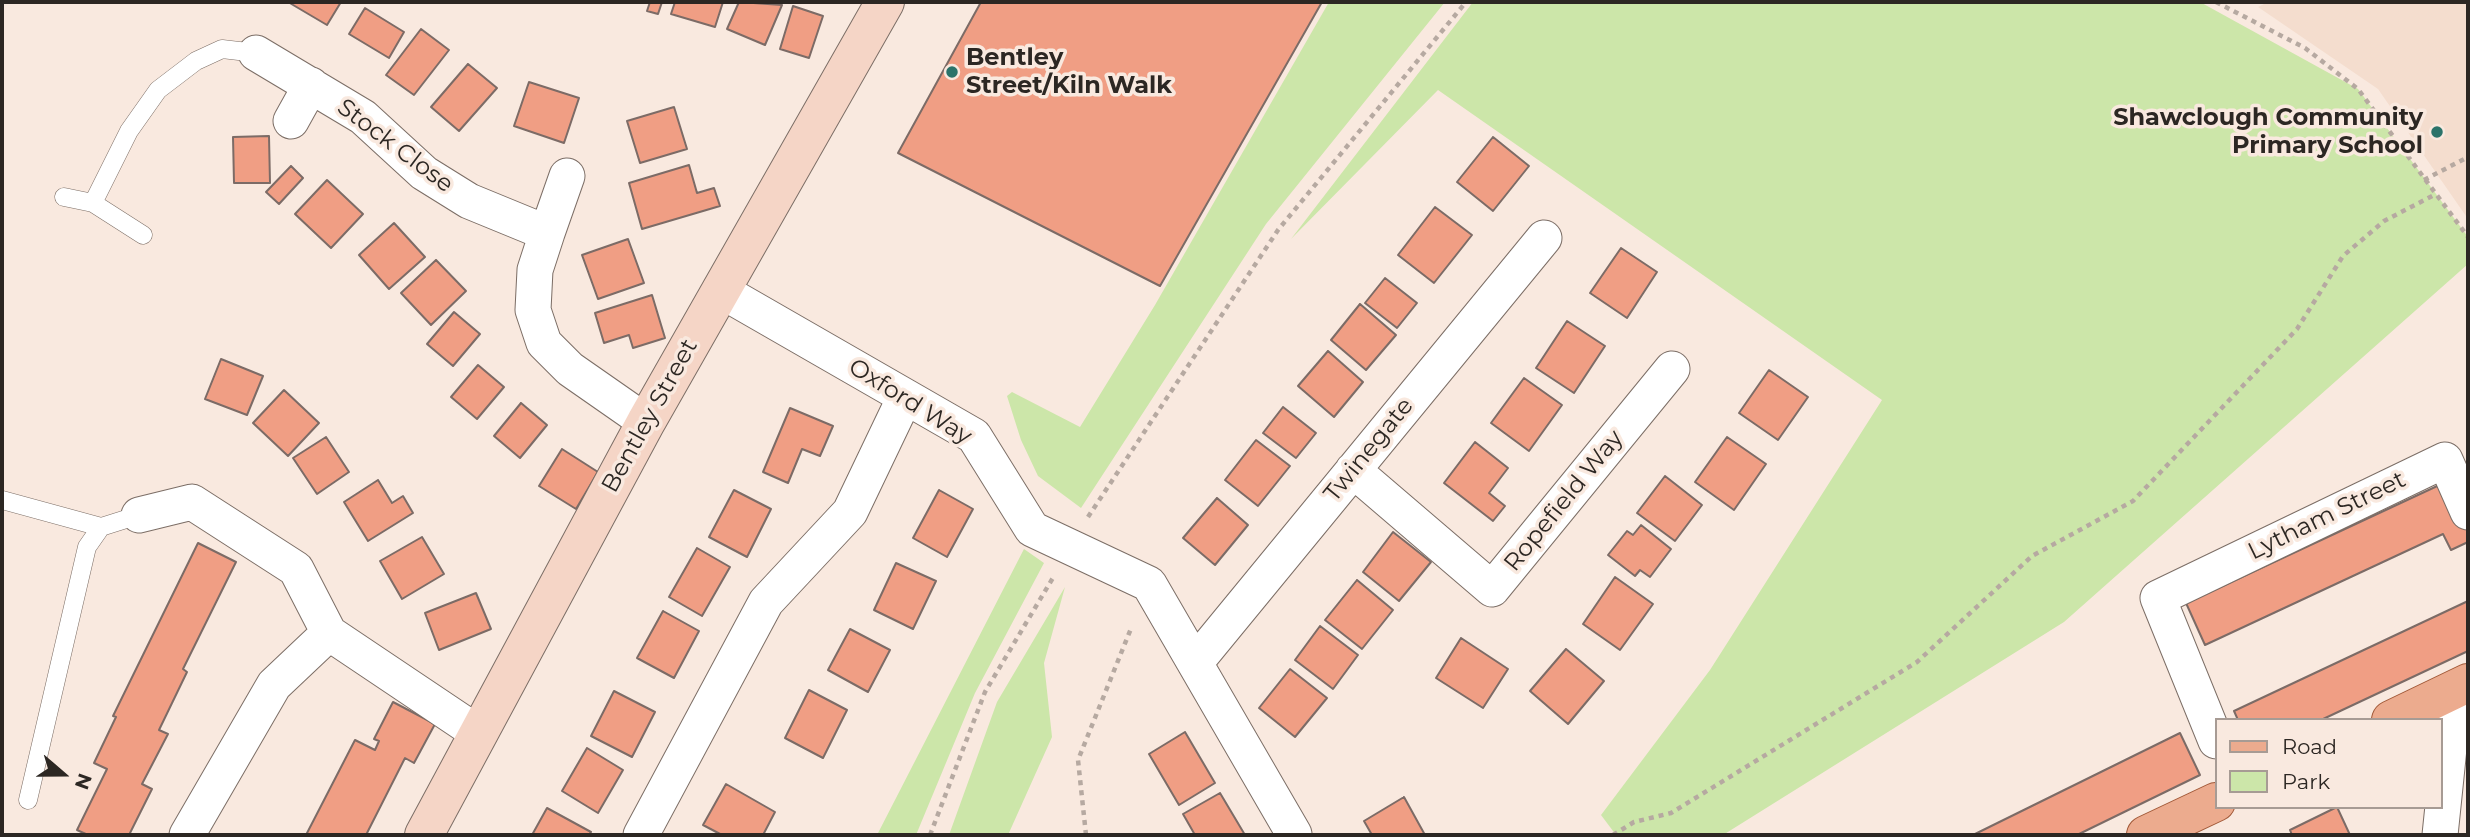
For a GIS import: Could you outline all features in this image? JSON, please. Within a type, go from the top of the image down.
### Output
[{"type":"main road","points":[[2395,718],[2462,686]]},
{"type":"main road","points":[[2146,835],[2214,803]]},
{"type":"street","name":"Bentley Street","points":[[424,835],[646,422],[885,2]]},
{"type":"street","name":"Stock Close","points":[[256,53],[363,117],[435,180],[469,201],[547,233]]},
{"type":"street","points":[[291,121],[311,85]]},
{"type":"street","points":[[567,176],[535,270],[533,310],[544,343],[570,369],[646,422]]},
{"type":"street","name":"Twinegate","points":[[1195,663],[1544,238]]},
{"type":"street","name":"Oxford Way","points":[[720,290],[974,436],[1032,530],[1149,584]]},
{"type":"street","name":"Ropefield Way","points":[[1353,470],[1492,589],[1672,369]]},
{"type":"street","points":[[641,835],[766,601],[850,512],[905,397]]},
{"type":"street","name":"Lytham Street","points":[[2214,736],[2158,598],[2445,460],[2468,512]]},
{"type":"street","points":[[139,515],[191,502],[296,569],[329,633],[478,733]]},
{"type":"street","points":[[1149,584],[1294,834]]},
{"type":"street","points":[[187,835],[274,685],[329,633]]},
{"type":"street","points":[[2440,835],[2462,686]]},
{"type":"lane","points":[[93,203],[129,131],[158,90],[196,61],[222,49],[256,53]]},
{"type":"lane","points":[[64,197],[93,203],[143,235]]},
{"type":"lane","points":[[2,500],[101,527],[139,515]]},
{"type":"lane","points":[[28,800],[87,547],[101,527]]},
{"type":"path","points":[[930,835],[985,692],[1069,547],[1278,230],[1466,2]]},
{"type":"path","points":[[2216,2],[2305,48],[2358,89],[2468,237]]},
{"type":"path","points":[[2424,180],[2468,157]]},
{"type":"path","points":[[1613,835],[1634,822],[1671,813],[1917,662],[2032,556],[2133,501],[2297,329],[2343,256],[2384,221],[2436,194]]},
{"type":"path","points":[[1086,835],[1079,760],[1149,584]]},
{"type":"shaded area","name":"Shawclough Community Primary School","points":[[2268,2],[2468,2],[2468,219],[2378,89],[2258,7]]},
{"type":"green space","points":[[1329,2],[1445,2],[1266,224],[1081,508],[1038,476],[1021,440],[1007,396],[1012,392],[1080,427],[1155,305]]},
{"type":"green space","points":[[1473,2],[2200,2],[2358,89],[2468,237],[2468,264],[2064,622],[1723,835],[1616,835],[1601,815],[1710,670],[1882,400],[1438,90],[1291,239]]},
{"type":"green space","points":[[1024,549],[1044,563],[975,693],[916,835],[877,835]]},
{"type":"green space","points":[[1065,587],[1044,663],[1052,737],[1008,835],[949,835],[997,702]]},
{"type":"building","points":[[288,2],[341,2],[327,25]]},
{"type":"building","points":[[650,2],[662,2],[658,14],[647,11]]},
{"type":"building","points":[[675,2],[723,2],[715,27],[671,14]]},
{"type":"building","points":[[739,2],[782,5],[765,45],[727,29]]},
{"type":"building","points":[[981,2],[1322,2],[1160,286],[898,153]]},
{"type":"building","points":[[793,6],[823,16],[809,58],[780,49]]},
{"type":"building","points":[[365,8],[404,32],[389,58],[349,34]]},
{"type":"building","points":[[421,29],[449,50],[414,95],[386,75]]},
{"type":"building","points":[[468,64],[497,88],[459,131],[431,107]]},
{"type":"building","points":[[529,82],[579,98],[564,143],[514,126]]},
{"type":"building","points":[[674,107],[687,149],[640,163],[627,121]]},
{"type":"building","points":[[269,136],[270,183],[234,183],[233,137]]},
{"type":"building","points":[[1493,137],[1529,166],[1493,211],[1457,182]]},
{"type":"building","points":[[689,165],[697,193],[714,188],[720,206],[642,229],[629,183]]},
{"type":"building","points":[[291,166],[303,178],[279,204],[266,192]]},
{"type":"building","points":[[327,180],[363,214],[331,248],[295,214]]},
{"type":"building","points":[[1435,207],[1472,235],[1434,283],[1398,255]]},
{"type":"building","points":[[394,223],[425,257],[389,289],[359,255]]},
{"type":"building","points":[[628,239],[644,283],[598,299],[582,255]]},
{"type":"building","points":[[1621,248],[1657,272],[1627,318],[1590,293]]},
{"type":"building","points":[[436,260],[466,291],[431,325],[401,293]]},
{"type":"building","points":[[1385,278],[1417,303],[1397,328],[1365,303]]},
{"type":"building","points":[[652,295],[665,338],[633,348],[629,335],[604,343],[595,313]]},
{"type":"building","points":[[1360,304],[1396,335],[1366,370],[1331,340]]},
{"type":"building","points":[[454,312],[480,334],[453,366],[427,344]]},
{"type":"building","points":[[1567,321],[1605,346],[1574,393],[1536,368]]},
{"type":"building","points":[[1328,351],[1363,382],[1334,417],[1298,386]]},
{"type":"building","points":[[221,359],[263,376],[247,415],[205,399]]},
{"type":"building","points":[[478,365],[504,387],[477,419],[451,397]]},
{"type":"building","points":[[1769,370],[1808,397],[1778,440],[1739,413]]},
{"type":"building","points":[[1524,378],[1562,405],[1529,451],[1491,423]]},
{"type":"building","points":[[284,390],[319,423],[288,456],[253,423]]},
{"type":"building","points":[[521,403],[547,425],[520,458],[494,436]]},
{"type":"building","points":[[1283,407],[1316,433],[1296,458],[1263,433]]},
{"type":"building","points":[[790,408],[833,426],[820,456],[802,449],[788,483],[763,472]]},
{"type":"building","points":[[326,437],[349,472],[317,494],[293,458]]},
{"type":"building","points":[[1727,437],[1766,464],[1734,510],[1695,482]]},
{"type":"building","points":[[1256,440],[1290,466],[1258,506],[1225,480]]},
{"type":"building","points":[[1475,442],[1508,468],[1489,493],[1505,506],[1493,521],[1444,483]]},
{"type":"building","points":[[562,449],[598,472],[576,509],[539,486]]},
{"type":"building","points":[[1665,476],[1702,505],[1675,541],[1637,513]]},
{"type":"building","points":[[378,480],[392,503],[403,496],[413,513],[368,541],[344,502]]},
{"type":"building","points":[[2448,481],[2468,525],[2468,542],[2451,550],[2443,534],[2205,645],[2186,603]]},
{"type":"building","points":[[734,490],[771,509],[747,557],[709,537]]},
{"type":"building","points":[[939,490],[973,509],[947,557],[913,538]]},
{"type":"building","points":[[1217,498],[1248,525],[1215,565],[1183,538]]},
{"type":"building","points":[[1641,525],[1671,549],[1650,577],[1640,570],[1635,576],[1608,555],[1627,531],[1633,535]]},
{"type":"building","points":[[1393,532],[1431,562],[1399,601],[1363,572]]},
{"type":"building","points":[[422,537],[444,574],[402,599],[380,561]]},
{"type":"building","points":[[198,543],[236,562],[183,669],[187,672],[159,730],[168,734],[142,784],[152,789],[129,835],[88,835],[77,830],[107,769],[94,763],[116,717],[113,716]]},
{"type":"building","points":[[697,548],[730,567],[702,616],[669,597]]},
{"type":"building","points":[[896,563],[936,581],[913,629],[874,610]]},
{"type":"building","points":[[1615,577],[1653,604],[1620,650],[1583,624]]},
{"type":"building","points":[[1357,580],[1393,610],[1362,649],[1325,620]]},
{"type":"building","points":[[476,593],[491,629],[439,650],[425,613]]},
{"type":"building","points":[[2468,601],[2468,651],[2325,718],[2237,718],[2234,711]]},
{"type":"building","points":[[663,611],[699,631],[674,678],[637,658]]},
{"type":"building","points":[[1320,626],[1358,655],[1333,689],[1295,660]]},
{"type":"building","points":[[850,629],[890,650],[868,692],[828,670]]},
{"type":"building","points":[[1461,638],[1508,669],[1483,708],[1436,678]]},
{"type":"building","points":[[1566,649],[1604,681],[1568,724],[1530,691]]},
{"type":"building","points":[[1290,669],[1327,698],[1295,737],[1259,708]]},
{"type":"building","points":[[809,690],[847,710],[823,758],[785,738]]},
{"type":"building","points":[[614,691],[655,712],[632,757],[591,736]]},
{"type":"building","points":[[393,702],[435,724],[414,763],[405,758],[366,835],[306,835],[355,740],[375,750],[379,741],[374,739]]},
{"type":"building","points":[[1185,732],[1215,783],[1179,805],[1149,754]]},
{"type":"building","points":[[2180,733],[2200,775],[2077,835],[1973,835]]},
{"type":"building","points":[[587,748],[623,770],[598,813],[562,791]]},
{"type":"building","points":[[726,784],[775,812],[763,835],[722,835],[703,825]]},
{"type":"building","points":[[1220,793],[1245,835],[1195,835],[1183,814]]},
{"type":"building","points":[[1404,797],[1425,835],[1372,835],[1364,821]]},
{"type":"building","points":[[547,808],[591,832],[589,835],[532,835]]},
{"type":"building","points":[[2338,809],[2350,835],[2292,835],[2290,830]]},
{"type":"place","name":"Bentley Street/Kiln Walk","points":[[952,72]]},
{"type":"place","name":"Shawclough Community Primary School","points":[[2437,132]]}]
